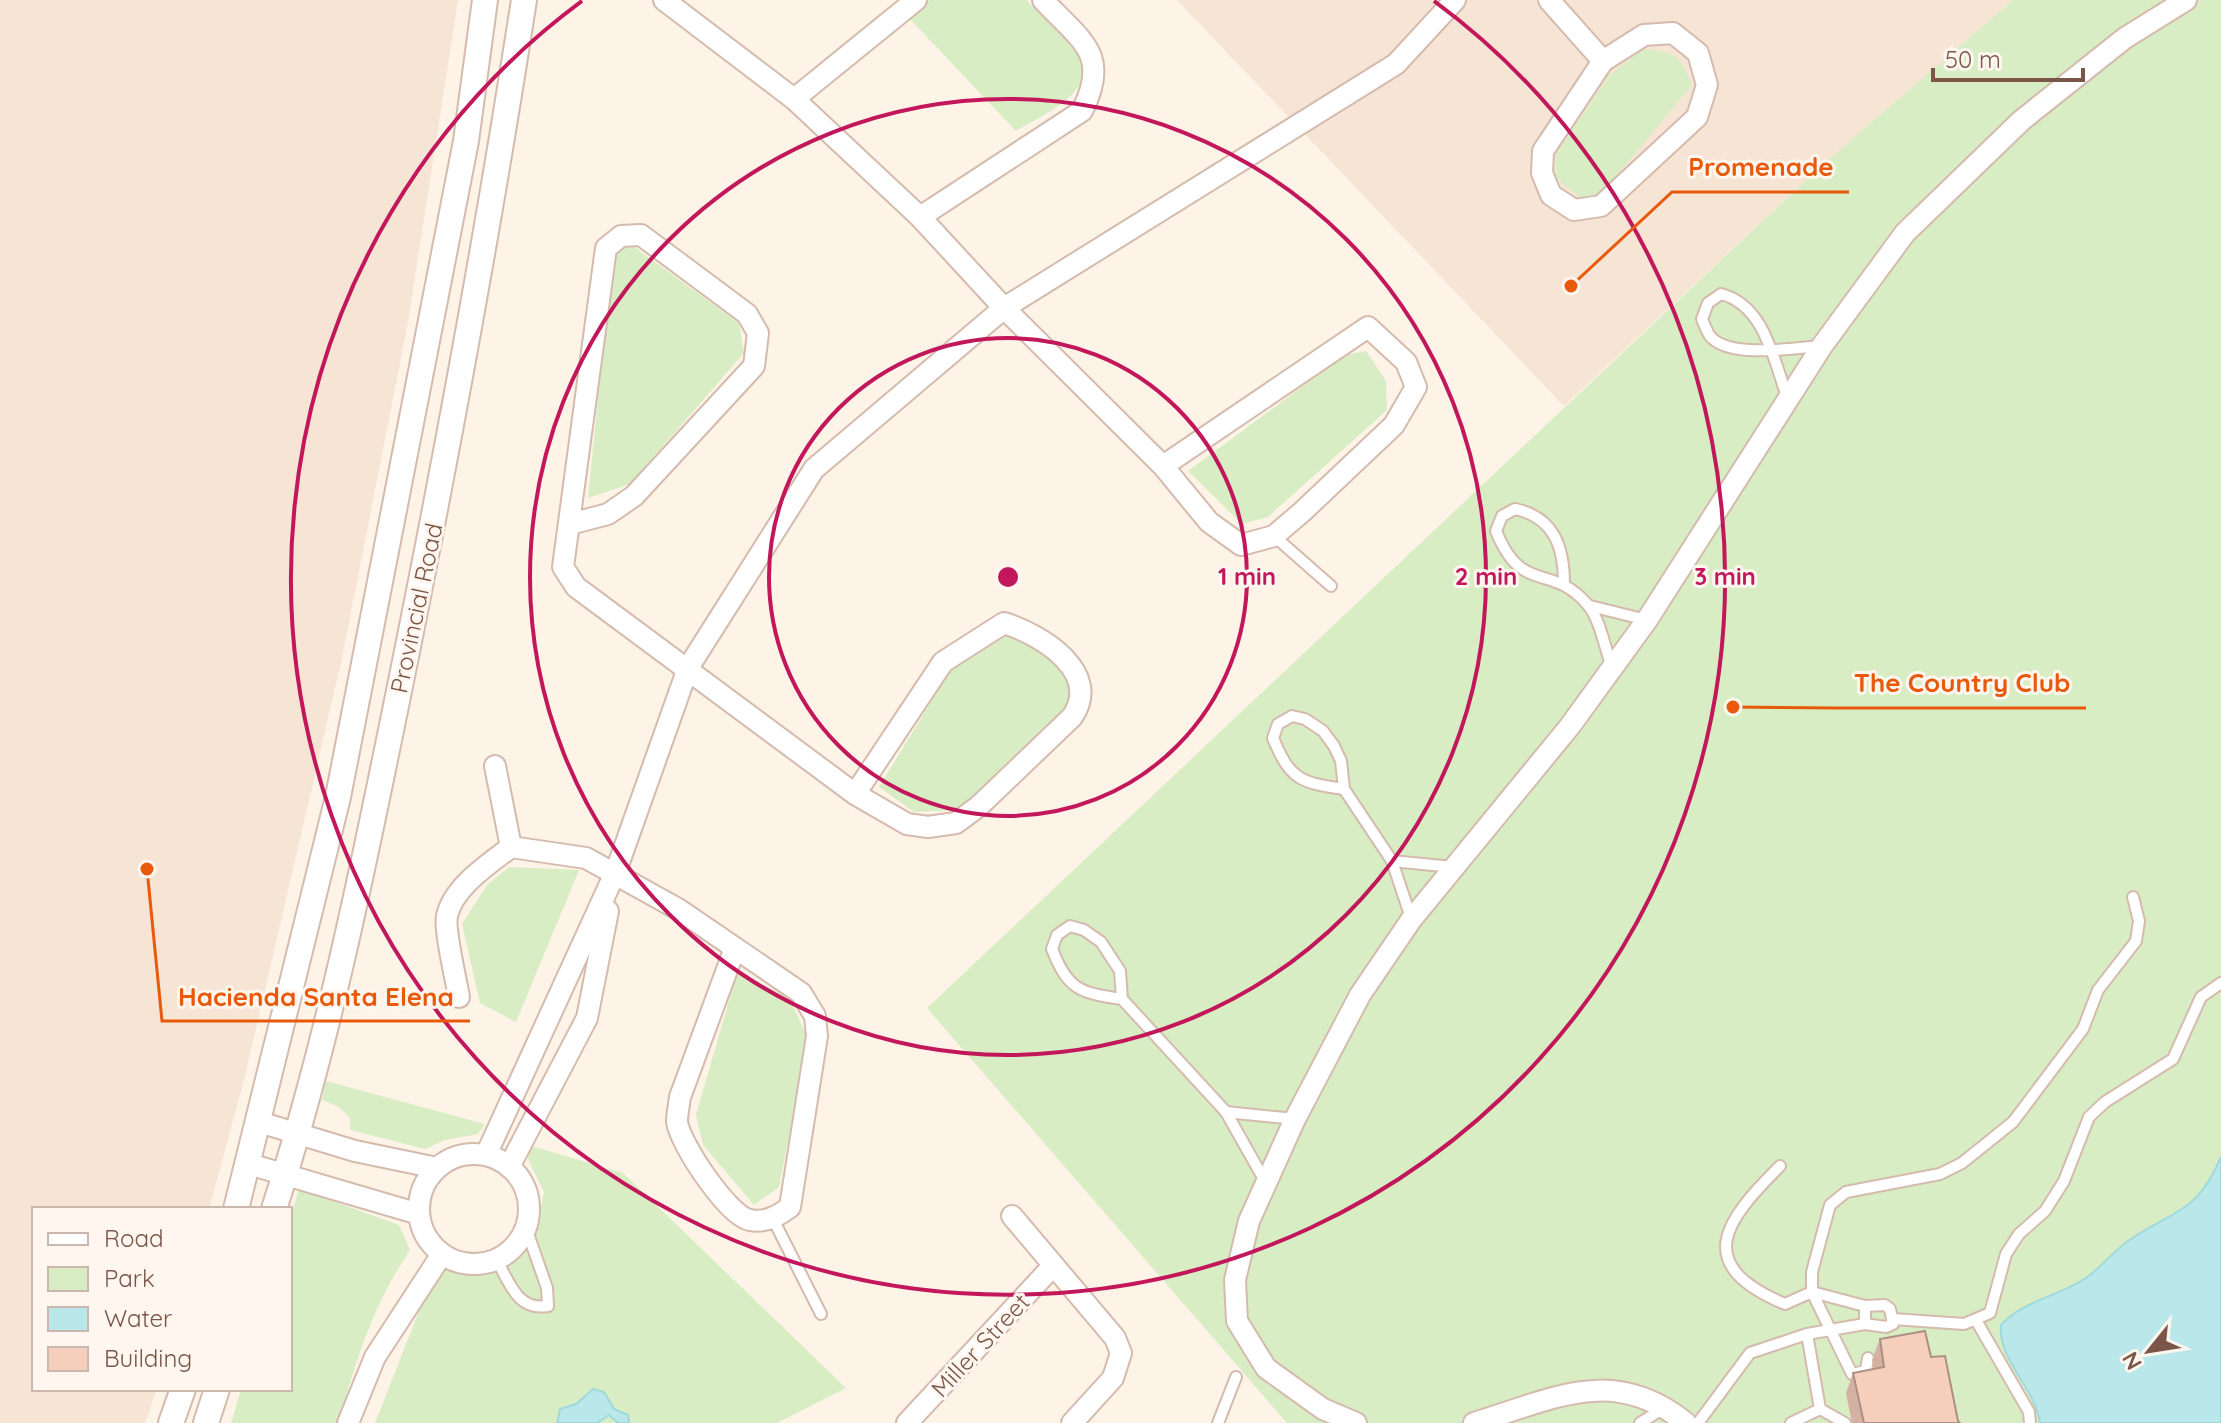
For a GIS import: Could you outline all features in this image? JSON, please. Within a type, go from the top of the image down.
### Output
[{"type":"street","name":"Provincial Road","points":[[237,1207],[338,797],[466,141],[485,0]]},
{"type":"street","name":"Provincial Road","points":[[275,1207],[297,1134],[375,808],[456,402],[524,0]]},
{"type":"street","points":[[664,0],[794,99],[920,217],[1004,308],[1163,466],[1209,522],[1241,545],[1274,536],[1394,425],[1416,387],[1406,362],[1368,327],[1163,466]]},
{"type":"street","points":[[794,99],[916,0]]},
{"type":"street","points":[[920,217],[1082,111],[1094,86],[1097,66],[1083,43],[1043,0]]},
{"type":"street","points":[[486,1155],[616,871],[688,668],[814,469],[1004,308],[1295,124],[1396,64],[1455,0]]},
{"type":"street","points":[[1549,0],[1603,61]]},
{"type":"street","points":[[1356,1423],[1323,1409],[1280,1381],[1258,1356],[1237,1321],[1235,1280],[1249,1221],[1295,1119],[1360,995],[1411,920],[1535,770],[1647,620],[1822,346],[1905,233],[2022,120],[2125,38],[2186,0]]},
{"type":"street","points":[[1673,33],[1698,53],[1707,85],[1697,117],[1601,206],[1574,210],[1551,195],[1542,173],[1543,151],[1603,61],[1644,35],[1673,33]]},
{"type":"street","points":[[570,524],[608,514],[634,496],[754,366],[758,333],[747,314],[641,235],[621,236],[606,248],[563,567],[576,587],[855,794],[907,824],[928,827],[956,823],[979,806],[1072,717],[1082,703],[1082,684],[1060,654],[1031,631],[1004,623],[943,662],[855,794]]},
{"type":"street","points":[[416,393],[456,402]]},
{"type":"street","points":[[495,766],[511,847]]},
{"type":"street","points":[[459,997],[447,916],[460,892],[482,869],[511,847],[586,858],[616,871],[735,948],[801,993],[815,1016],[817,1036],[790,1207],[773,1219],[751,1221],[736,1216],[687,1150],[677,1122],[680,1097],[735,948]]},
{"type":"street","points":[[509,1167],[587,1018],[616,871]]},
{"type":"street","points":[[259,1122],[437,1168]]},
{"type":"street","points":[[469,1154],[486,1155],[509,1167],[527,1195],[526,1228],[519,1241],[496,1259],[469,1263],[442,1254],[431,1243],[419,1214],[423,1189],[437,1168],[451,1159],[469,1154]]},
{"type":"street","points":[[249,1164],[419,1214]]},
{"type":"street","points":[[1012,1216],[1115,1338],[1121,1353],[1113,1378],[1072,1423]]},
{"type":"street","points":[[348,1423],[375,1357],[442,1254]]},
{"type":"street","name":"Miller Street","points":[[907,1423],[1052,1267]]},
{"type":"street","points":[[1474,1423],[1574,1391],[1606,1387],[1638,1393],[1666,1407],[1686,1423]]},
{"type":"street","points":[[171,1423],[182,1391]]},
{"type":"street","points":[[206,1423],[216,1391]]},
{"type":"lane","points":[[1789,401],[1769,349],[1752,310],[1735,298],[1721,294],[1708,303],[1702,319],[1712,338],[1743,350],[1769,349],[1822,346]]},
{"type":"lane","points":[[1564,584],[1564,553],[1546,524],[1529,512],[1515,509],[1502,516],[1496,531],[1516,568],[1564,584],[1590,606],[1647,620]]},
{"type":"lane","points":[[1274,536],[1331,586]]},
{"type":"lane","points":[[1590,606],[1612,667]]},
{"type":"lane","points":[[1344,789],[1313,784],[1293,776],[1273,738],[1278,724],[1292,716],[1305,719],[1323,731],[1341,761],[1344,789],[1392,861],[1411,920]]},
{"type":"lane","points":[[1392,861],[1453,867]]},
{"type":"lane","points":[[1868,1358],[1866,1371],[1852,1374],[1829,1333],[1812,1292],[1812,1272],[1830,1205],[1846,1192],[1940,1174],[1962,1163],[2013,1122],[2083,1029],[2098,990],[2136,941],[2139,921],[2133,897]]},
{"type":"lane","points":[[1122,999],[1120,971],[1101,942],[1084,930],[1070,926],[1057,935],[1052,949],[1072,986],[1091,994],[1122,999],[1226,1112],[1266,1183]]},
{"type":"lane","points":[[1893,1319],[1964,1324],[1977,1322],[1990,1313],[2006,1254],[2019,1234],[2045,1211],[2064,1181],[2089,1117],[2116,1094],[2173,1059],[2201,997],[2221,983]]},
{"type":"lane","points":[[1226,1112],[1295,1119]]},
{"type":"lane","points":[[1698,1423],[1750,1353],[1807,1334],[1829,1333],[1865,1324],[1886,1327],[1893,1324],[1885,1305],[1865,1306],[1812,1292],[1785,1304],[1743,1280],[1730,1258],[1724,1237],[1742,1204],[1780,1166]]},
{"type":"lane","points":[[773,1219],[821,1314]]},
{"type":"lane","points":[[496,1259],[522,1303],[535,1308],[548,1306],[547,1288],[526,1228]]},
{"type":"lane","points":[[1865,1306],[1865,1324]]},
{"type":"lane","points":[[1977,1322],[2029,1412],[2030,1423]]},
{"type":"lane","points":[[1807,1334],[1820,1409]]},
{"type":"lane","points":[[1218,1423],[1236,1377]]},
{"type":"lane","points":[[1640,1423],[1666,1407]]},
{"type":"lane","points":[[1791,1423],[1820,1409]]},
{"type":"lane","points":[[1820,1409],[1845,1423]]},
{"type":"shaded area","points":[[0,0],[458,0],[408,322],[342,658],[244,1080],[210,1207],[32,1207],[32,1391],[156,1391],[145,1423],[0,1423]]},
{"type":"shaded area","points":[[1177,0],[2013,0],[1821,166],[1564,406]]},
{"type":"green space","points":[[930,0],[1026,0],[1078,51],[1086,73],[1081,83],[1066,100],[1016,131],[909,18]]},
{"type":"green space","points":[[2013,0],[2221,0],[2221,1423],[1287,1423],[927,1008],[1821,166]]},
{"type":"green space","points":[[1643,49],[1675,57],[1684,67],[1692,85],[1601,195],[1581,198],[1555,177],[1556,154],[1609,76]]},
{"type":"green space","points":[[630,244],[739,323],[744,353],[630,484],[588,498],[612,258]]},
{"type":"green space","points":[[1366,351],[1386,381],[1387,410],[1268,517],[1242,524],[1188,471],[1345,355]]},
{"type":"green space","points":[[1001,632],[1053,654],[1071,692],[1067,714],[957,810],[914,812],[879,787],[951,669]]},
{"type":"green space","points":[[509,867],[579,870],[516,1022],[480,1003],[462,924],[487,885]]},
{"type":"green space","points":[[737,973],[789,997],[808,1039],[779,1187],[754,1205],[703,1145],[696,1115]]},
{"type":"green space","points":[[326,1081],[485,1124],[478,1134],[445,1140],[425,1149],[350,1130],[350,1118],[339,1107],[322,1100]]},
{"type":"green space","points":[[528,1145],[623,1173],[846,1388],[777,1423],[375,1423],[423,1301],[444,1268],[463,1275],[485,1273],[510,1258],[535,1235],[544,1192],[526,1155]]},
{"type":"green space","points":[[299,1189],[399,1225],[410,1250],[386,1291],[367,1333],[339,1423],[231,1423],[240,1391],[292,1391],[292,1213]]},
{"type":"water","points":[[2221,1157],[2221,1423],[2040,1423],[2037,1410],[2005,1350],[2001,1325],[2019,1311],[2087,1277],[2128,1241],[2182,1209],[2203,1190]]},
{"type":"water","points":[[593,1389],[604,1392],[614,1409],[628,1415],[629,1423],[618,1423],[609,1415],[597,1423],[557,1423],[560,1409],[576,1404]]},
{"type":"building","points":[[1925,1331],[1931,1357],[1945,1356],[1960,1423],[1864,1423],[1853,1373],[1884,1367],[1880,1339]]},
{"type":"place","name":"Promenade","points":[[1571,286]]},
{"type":"place","name":"The Country Club","points":[[1733,707]]},
{"type":"place","name":"Hacienda Santa Elena","points":[[147,869]]}]
